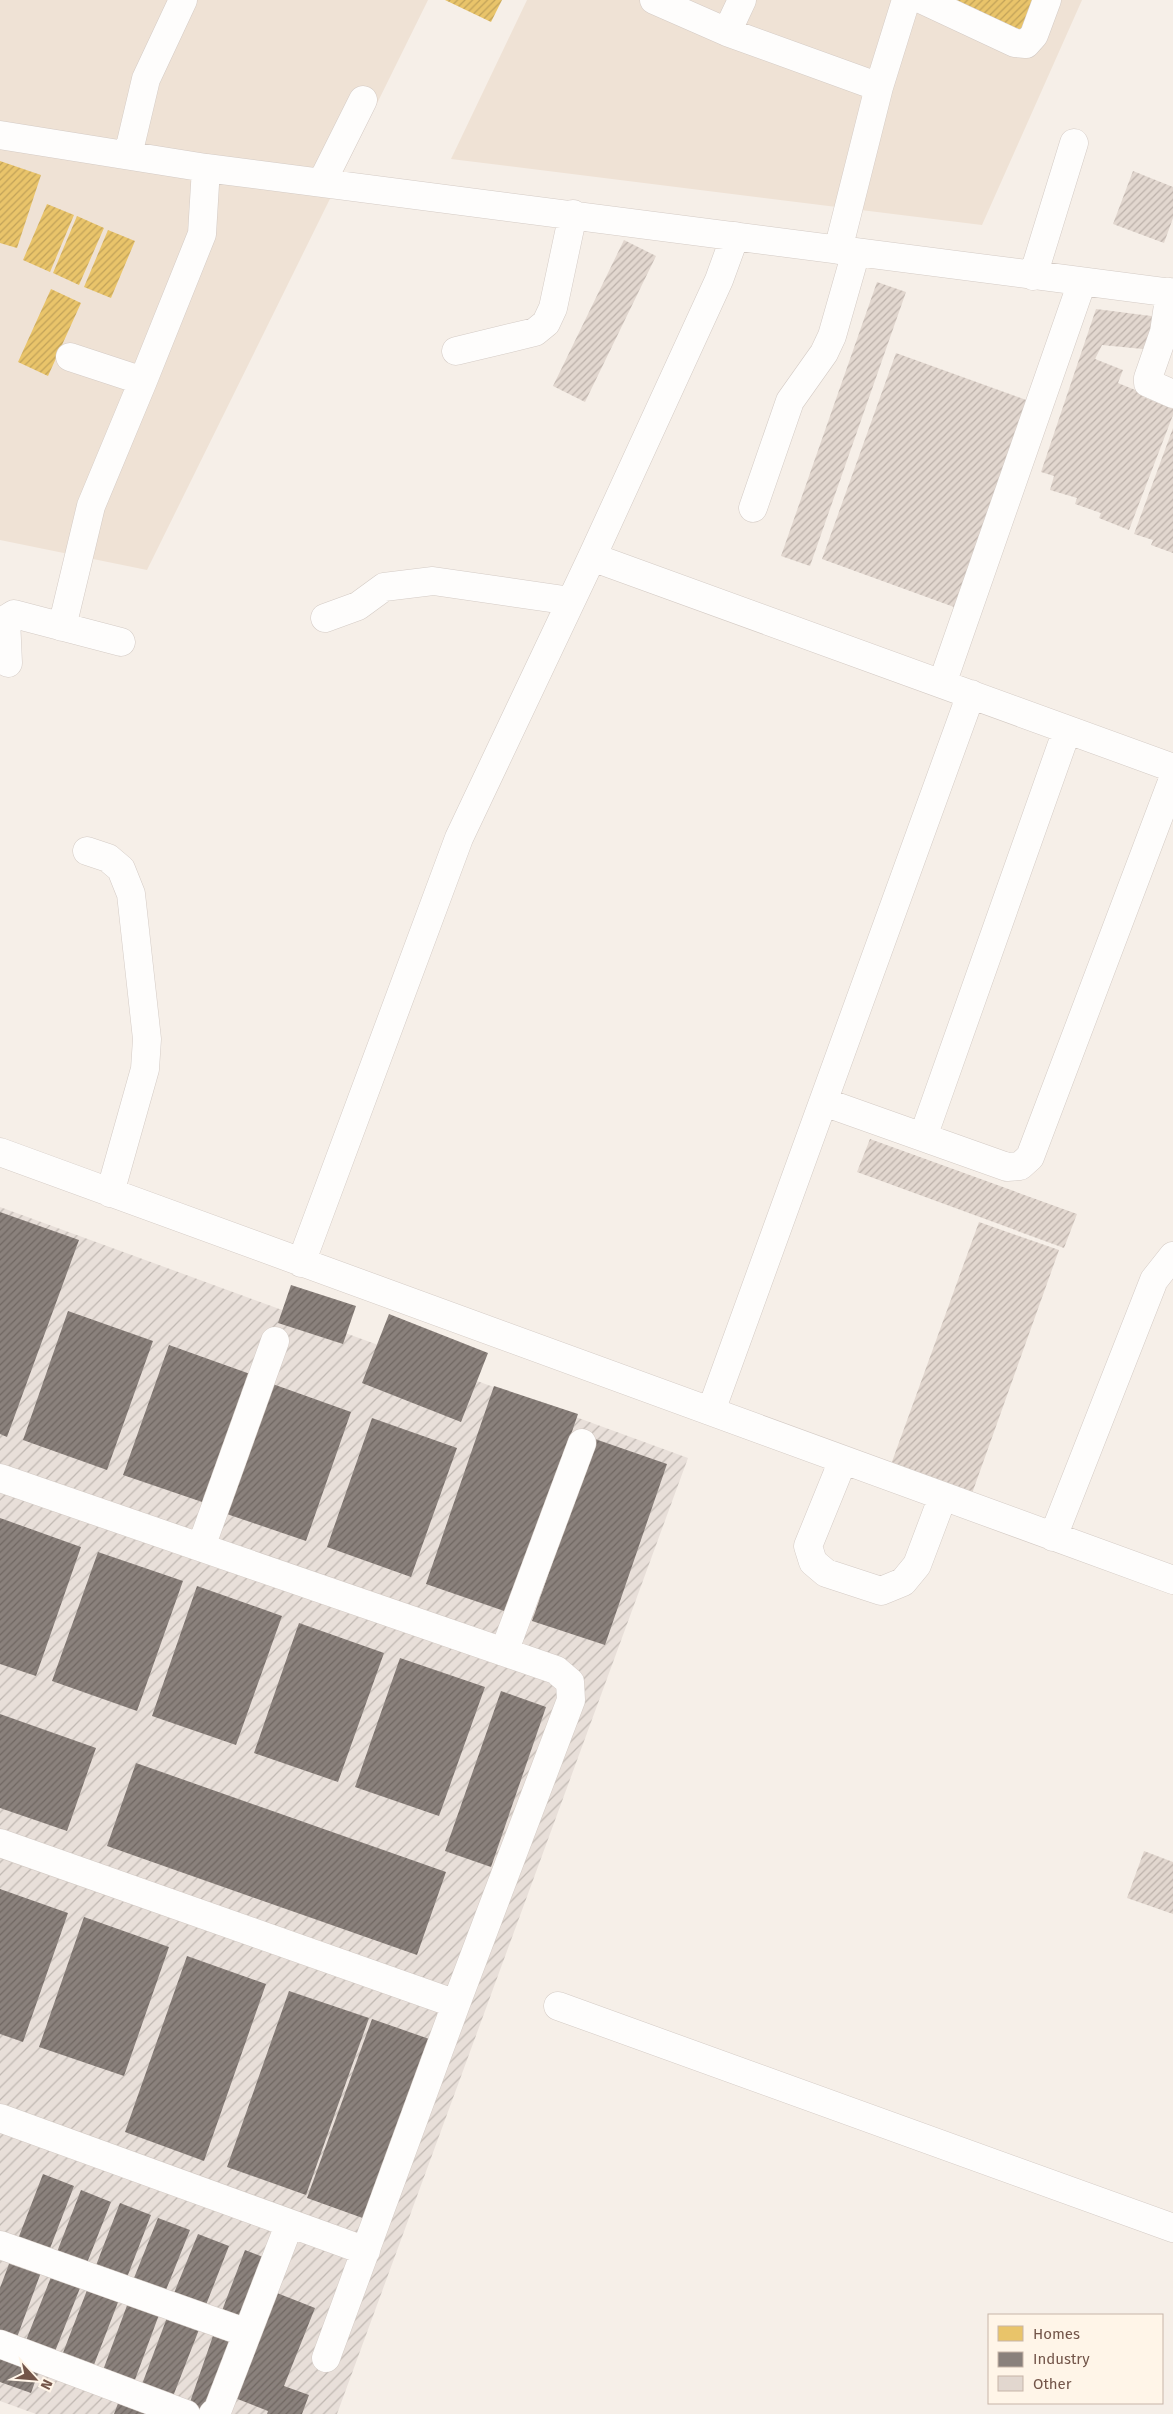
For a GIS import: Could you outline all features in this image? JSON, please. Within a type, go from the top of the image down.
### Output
[{"type":"street","points":[[128,155],[146,79],[183,0]]},
{"type":"street","points":[[654,0],[727,32],[879,87]]},
{"type":"street","points":[[727,32],[742,0]]},
{"type":"street","points":[[753,508],[790,401],[824,353],[832,336],[879,87],[906,0]]},
{"type":"street","points":[[923,0],[1015,44],[1026,44],[1034,35],[1047,0]]},
{"type":"street","points":[[322,182],[363,100]]},
{"type":"street","points":[[0,134],[206,168],[573,214],[1033,276],[1171,292],[1164,332],[1148,383],[1173,394]]},
{"type":"street","points":[[1033,276],[1074,143]]},
{"type":"street","points":[[62,627],[91,506],[144,381],[202,234],[206,168]]},
{"type":"street","points":[[456,351],[535,332],[546,323],[553,308],[573,214]]},
{"type":"street","points":[[301,1263],[459,838],[572,601],[719,280],[736,236]]},
{"type":"street","points":[[942,684],[1082,282]]},
{"type":"street","points":[[70,357],[144,381]]},
{"type":"street","points":[[592,557],[1173,768]]},
{"type":"street","points":[[325,618],[358,606],[384,587],[434,581],[572,601]]},
{"type":"street","points":[[8,663],[6,620],[14,614],[121,642]]},
{"type":"street","points":[[711,1411],[971,694]]},
{"type":"street","points":[[923,1137],[1067,730]]},
{"type":"street","points":[[824,1102],[1007,1167],[1020,1166],[1030,1157],[1173,779]]},
{"type":"street","points":[[87,851],[108,858],[121,870],[131,894],[147,1039],[145,1069],[110,1193]]},
{"type":"street","points":[[0,1152],[1173,1580]]},
{"type":"street","points":[[1052,1536],[1154,1280],[1173,1256]]},
{"type":"street","points":[[201,1547],[275,1340]]},
{"type":"street","points":[[504,1652],[582,1443]]},
{"type":"street","points":[[843,1460],[808,1546],[813,1562],[826,1573],[881,1591],[904,1582],[917,1565],[943,1496]]},
{"type":"street","points":[[0,1478],[556,1670],[570,1682],[571,1700],[456,2004],[326,2358]]},
{"type":"street","points":[[0,1844],[456,2004]]},
{"type":"street","points":[[558,2006],[1173,2228]]},
{"type":"street","points":[[0,2118],[289,2225],[366,2251]]},
{"type":"street","points":[[213,2414],[218,2409],[289,2225]]},
{"type":"street","points":[[0,2245],[247,2333]]},
{"type":"street","points":[[0,2344],[186,2414]]},
{"type":"shaded area","points":[[0,0],[428,0],[147,570],[0,540]]},
{"type":"shaded area","points":[[527,0],[1082,0],[982,225],[451,159]]},
{"type":"shaded area","points":[[0,1207],[688,1458],[337,2414],[36,2414],[0,2401]]},
{"type":"building: Homes","points":[[445,0],[502,0],[491,22]]},
{"type":"building: Homes","points":[[938,0],[1037,0],[1019,38]]},
{"type":"building: Homes","points":[[0,161],[41,175],[17,248],[0,243]]},
{"type":"building: Homes","points":[[47,204],[74,215],[50,272],[23,260]]},
{"type":"building: Homes","points":[[77,216],[104,228],[79,285],[53,273]]},
{"type":"building: Homes","points":[[108,230],[135,241],[111,298],[84,287]]},
{"type":"building: Homes","points":[[51,289],[81,303],[48,376],[18,362]]},
{"type":"building: Industry","points":[[0,1212],[79,1240],[7,1437],[0,1434]]},
{"type":"building: Industry","points":[[291,1285],[356,1306],[343,1344],[278,1323]]},
{"type":"building: Industry","points":[[68,1311],[153,1341],[107,1470],[23,1440]]},
{"type":"building: Industry","points":[[389,1314],[488,1353],[461,1422],[362,1383]]},
{"type":"building: Industry","points":[[169,1345],[253,1375],[208,1504],[123,1475]]},
{"type":"building: Industry","points":[[267,1382],[351,1412],[306,1541],[221,1512]]},
{"type":"building: Industry","points":[[494,1386],[578,1414],[510,1613],[426,1584]]},
{"type":"building: Industry","points":[[372,1418],[457,1448],[411,1577],[327,1547]]},
{"type":"building: Industry","points":[[595,1439],[667,1464],[605,1645],[532,1621]]},
{"type":"building: Industry","points":[[0,1518],[81,1547],[36,1676],[0,1664]]},
{"type":"building: Industry","points":[[98,1552],[183,1581],[137,1711],[52,1681]]},
{"type":"building: Industry","points":[[197,1586],[282,1616],[236,1745],[152,1716]]},
{"type":"building: Industry","points":[[299,1623],[384,1653],[338,1782],[254,1753]]},
{"type":"building: Industry","points":[[400,1658],[485,1687],[439,1816],[355,1787]]},
{"type":"building: Industry","points":[[501,1691],[546,1707],[491,1867],[445,1851]]},
{"type":"building: Industry","points":[[0,1714],[96,1748],[67,1831],[0,1808]]},
{"type":"building: Industry","points":[[136,1763],[446,1872],[417,1955],[107,1846]]},
{"type":"building: Industry","points":[[0,1889],[68,1913],[23,2042],[0,2034]]},
{"type":"building: Industry","points":[[84,1917],[169,1947],[124,2076],[39,2047]]},
{"type":"building: Industry","points":[[187,1956],[266,1984],[204,2161],[125,2132]]},
{"type":"building: Industry","points":[[289,1991],[369,2018],[306,2195],[227,2167]]},
{"type":"building: Industry","points":[[372,2019],[435,2041],[371,2221],[307,2198]]},
{"type":"building: Industry","points":[[43,2174],[74,2186],[49,2251],[18,2239]]},
{"type":"building: Industry","points":[[81,2190],[111,2202],[87,2263],[57,2252]]},
{"type":"building: Industry","points":[[120,2203],[151,2215],[126,2280],[95,2268]]},
{"type":"building: Industry","points":[[158,2218],[190,2230],[164,2295],[132,2283]]},
{"type":"building: Industry","points":[[198,2234],[229,2246],[204,2310],[172,2298]]},
{"type":"building: Industry","points":[[245,2250],[263,2257],[238,2322],[220,2316]]},
{"type":"building: Industry","points":[[12,2256],[43,2267],[16,2340],[0,2334],[0,2288]]},
{"type":"building: Industry","points":[[53,2272],[82,2283],[54,2354],[25,2343]]},
{"type":"building: Industry","points":[[89,2285],[120,2297],[92,2370],[61,2358]]},
{"type":"building: Industry","points":[[277,2293],[315,2308],[284,2386],[309,2395],[302,2414],[267,2414],[268,2411],[235,2398]]},
{"type":"building: Industry","points":[[129,2300],[160,2312],[133,2385],[102,2373]]},
{"type":"building: Industry","points":[[168,2315],[200,2327],[172,2399],[141,2387]]},
{"type":"building: Industry","points":[[214,2333],[232,2339],[205,2411],[189,2405]]},
{"type":"building: Industry","points":[[0,2353],[40,2368],[31,2393],[0,2382]]},
{"type":"building: Industry","points":[[120,2398],[164,2414],[114,2414]]},
{"type":"building: Other","points":[[1133,171],[1173,187],[1173,218],[1164,243],[1113,224]]},
{"type":"building: Other","points":[[624,240],[656,256],[585,402],[553,386]]},
{"type":"building: Other","points":[[877,282],[906,292],[810,566],[781,556]]},
{"type":"building: Other","points":[[1096,309],[1159,317],[1153,350],[1102,345],[1095,359],[1123,370],[1118,383],[1145,394],[1143,397],[1173,409],[1173,415],[1129,530],[1099,518],[1101,513],[1075,504],[1077,498],[1050,490],[1054,476],[1041,472]]},
{"type":"building: Other","points":[[896,353],[1029,401],[954,607],[822,559]]},
{"type":"building: Other","points":[[1173,428],[1173,553],[1151,545],[1153,540],[1134,534]]},
{"type":"building: Other","points":[[870,1139],[1077,1214],[1064,1248],[857,1172]]},
{"type":"building: Other","points":[[979,1222],[1059,1250],[970,1499],[889,1470]]},
{"type":"building: Other","points":[[1144,1851],[1173,1862],[1173,1914],[1127,1898]]}]
